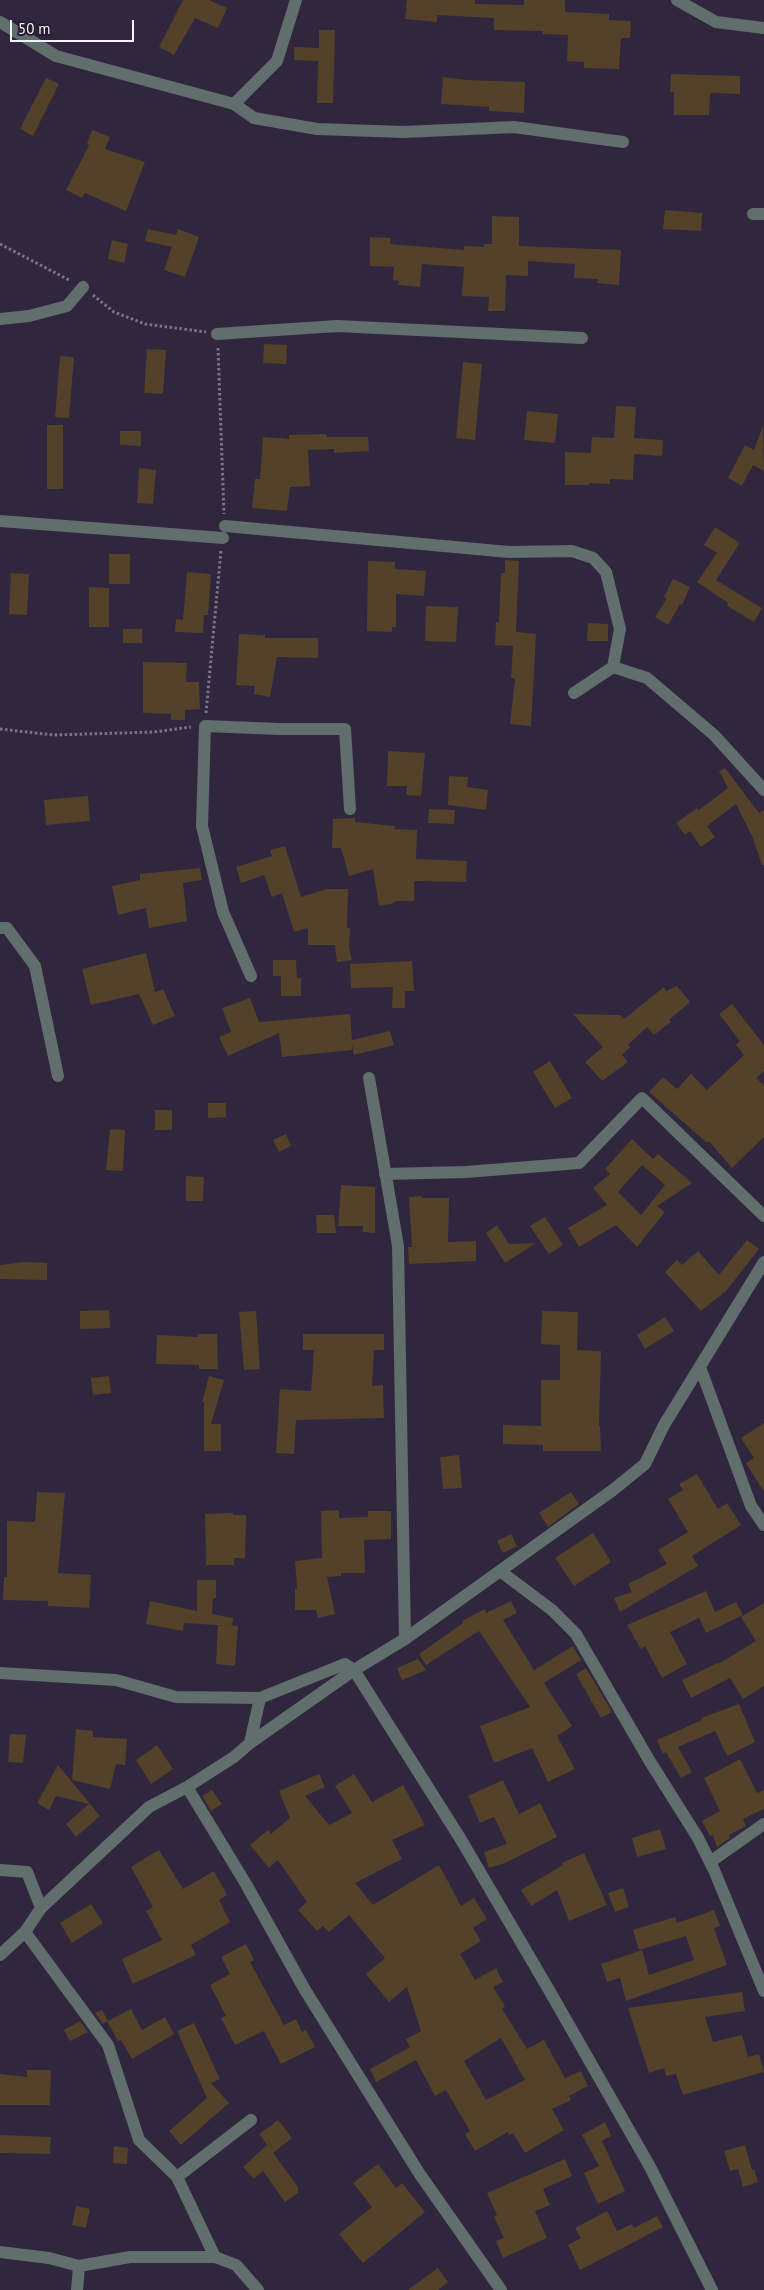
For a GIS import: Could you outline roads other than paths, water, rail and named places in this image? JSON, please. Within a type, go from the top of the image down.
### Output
[{"type":"street","points":[[234,104],[277,61],[296,0]]},
{"type":"street","points":[[678,0],[716,22],[764,28]]},
{"type":"street","points":[[0,22],[56,56],[234,104],[254,118],[318,128],[404,132],[514,127],[623,142]]},
{"type":"street","points":[[0,319],[29,316],[67,306],[83,287]]},
{"type":"street","points":[[217,334],[337,326],[582,338]]},
{"type":"street","points":[[0,521],[224,532],[508,552],[572,550],[593,558],[606,572],[620,629],[613,667],[574,693]]},
{"type":"street","points":[[613,667],[647,678],[714,735],[764,790]]},
{"type":"street","points":[[251,976],[223,912],[202,826],[205,726],[345,729],[350,809]]},
{"type":"street","points":[[0,928],[7,928],[35,966],[58,1076]]},
{"type":"street","points":[[369,1078],[398,1246],[405,1639]]},
{"type":"street","points":[[385,1174],[466,1172],[579,1163],[642,1098],[764,1216]]},
{"type":"street","points":[[0,1955],[25,1932],[40,1908],[149,1807],[186,1787],[234,1757],[250,1743],[354,1670],[405,1639],[613,1490],[645,1464],[664,1425],[764,1262]]},
{"type":"street","points":[[700,1367],[751,1506],[764,1525]]},
{"type":"street","points":[[500,1571],[552,1610],[576,1634],[710,1862],[764,1991]]},
{"type":"street","points":[[0,1673],[116,1680],[176,1697],[260,1698],[345,1664],[354,1670],[460,1838],[549,1990],[649,2165],[712,2290]]},
{"type":"street","points":[[250,1743],[260,1698]]},
{"type":"street","points":[[186,1787],[246,1884],[304,1990],[420,2173],[501,2290]]},
{"type":"street","points":[[710,1862],[764,1824]]},
{"type":"street","points":[[0,1870],[26,1872],[40,1908]]},
{"type":"street","points":[[25,1932],[108,2045],[139,2140],[177,2177],[215,2257]]},
{"type":"street","points":[[177,2177],[252,2120]]},
{"type":"street","points":[[0,2252],[49,2258],[79,2266],[130,2257],[215,2257],[236,2265],[258,2290]]},
{"type":"street","points":[[77,2290],[79,2266]]}]
